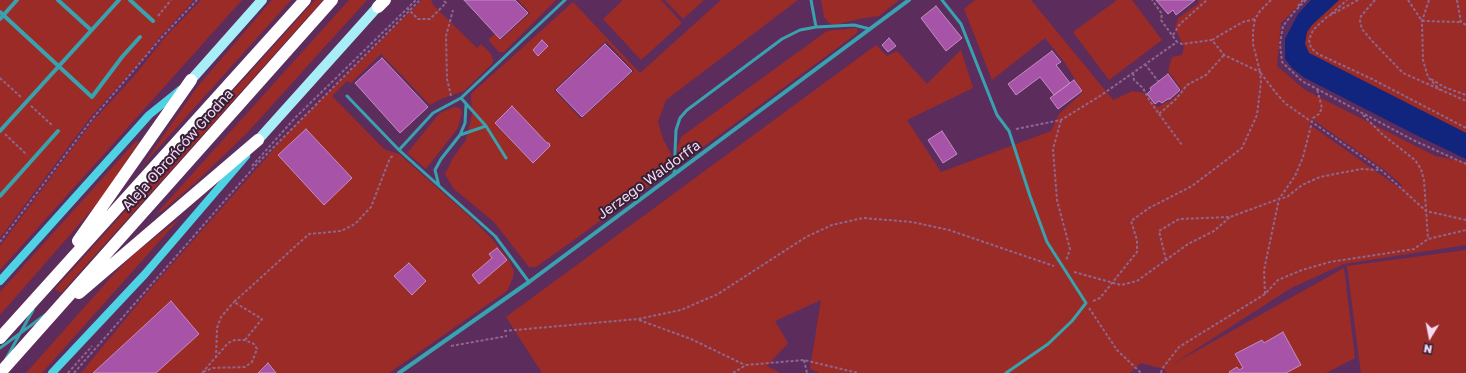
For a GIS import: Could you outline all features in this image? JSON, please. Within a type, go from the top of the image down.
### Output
[{"type":"highway","name":"Aleja Obrońców Grodna","points":[[48,283],[305,0]]},
{"type":"highway","name":"Aleja Obrońców Grodna","points":[[46,320],[332,0]]},
{"type":"highway","points":[[0,338],[48,283],[191,80]]},
{"type":"highway","points":[[0,373],[46,320],[177,211],[258,140]]},
{"type":"main road","points":[[0,281],[149,115],[191,80],[262,0]]},
{"type":"main road","points":[[52,373],[186,227],[258,140],[382,2]]},
{"type":"street","points":[[0,19],[2,13],[17,0]]},
{"type":"street","points":[[58,0],[91,30]]},
{"type":"street","points":[[0,131],[119,0]]},
{"type":"street","points":[[130,0],[153,21]]},
{"type":"street","name":"Jerzego Waldorffa","points":[[399,373],[529,282],[674,176],[909,0]]},
{"type":"street","points":[[2,13],[60,65],[92,97],[122,56],[140,37]]},
{"type":"street","points":[[0,196],[58,131]]},
{"type":"lane","points":[[399,150],[433,113],[452,101],[461,98],[565,0]]},
{"type":"lane","points":[[811,0],[816,27]]},
{"type":"lane","points":[[942,0],[961,24],[997,115],[1009,131],[1047,242],[1063,270],[1086,303],[1072,322],[1048,344],[1006,373]]},
{"type":"lane","points":[[674,176],[676,130],[680,118],[687,110],[782,39],[800,30],[816,27],[854,25],[870,29]]},
{"type":"lane","points":[[346,96],[399,150],[495,236],[529,282]]},
{"type":"lane","points":[[461,98],[486,126],[506,158]]},
{"type":"lane","points":[[439,186],[435,170],[441,159],[460,135],[465,123],[466,104]]},
{"type":"lane","points":[[460,135],[486,126]]},
{"type":"lane","points":[[0,369],[48,283]]},
{"type":"lane","points":[[0,348],[62,302]]},
{"type":"path","points":[[0,242],[93,118],[162,37],[198,0]]},
{"type":"path","points":[[74,373],[256,165],[416,0]]},
{"type":"path","points":[[221,199],[295,118],[408,9],[420,0]]},
{"type":"path","points":[[408,9],[418,19],[430,19],[446,3],[442,0]]},
{"type":"path","points":[[1152,0],[1162,14],[1161,20],[1177,42],[1182,44],[1212,40],[1243,22],[1255,19]]},
{"type":"path","points":[[1173,35],[1180,24],[1207,0]]},
{"type":"path","points":[[1140,373],[1117,350],[1086,303],[1100,298],[1137,252],[1137,240],[1131,221],[1149,208],[1192,186],[1242,148],[1256,116],[1261,82],[1254,44],[1253,31],[1255,19],[1266,4],[1271,0]]},
{"type":"path","points":[[1303,0],[1283,26],[1280,44],[1282,62],[1302,81],[1413,140],[1466,164]]},
{"type":"path","points":[[1294,12],[1306,0]]},
{"type":"path","points":[[1347,0],[1313,30],[1309,40],[1311,48],[1318,54],[1466,128]]},
{"type":"path","points":[[1327,18],[1358,0]]},
{"type":"path","points":[[1375,0],[1361,16],[1360,21],[1362,29],[1404,73],[1466,101]]},
{"type":"path","points":[[1408,0],[1422,21]]},
{"type":"path","points":[[1429,0],[1422,21],[1423,60],[1428,77],[1441,91]]},
{"type":"path","points":[[1457,0],[1461,22]]},
{"type":"path","points":[[452,101],[447,80],[446,36],[453,10]]},
{"type":"path","points":[[1422,21],[1461,22],[1466,25]]},
{"type":"path","points":[[1212,40],[1224,56],[1260,72],[1286,104],[1380,170],[1426,211],[1466,220]]},
{"type":"path","points":[[1009,131],[1025,126],[1061,120],[1100,96],[1177,42]]},
{"type":"path","points":[[1159,114],[1176,99],[1187,85],[1206,75],[1224,56]]},
{"type":"path","points":[[1145,64],[1158,81]]},
{"type":"path","points":[[1133,73],[1134,80],[1143,88],[1148,98],[1182,145]]},
{"type":"path","points":[[1428,77],[1444,87],[1466,95]]},
{"type":"path","points":[[1264,294],[1264,270],[1279,199],[1298,170],[1303,157],[1313,118],[1319,114],[1322,108],[1317,89]]},
{"type":"path","points":[[1360,112],[1384,135],[1415,160],[1421,169],[1424,180],[1428,239]]},
{"type":"path","points":[[1061,120],[1053,149],[1057,200],[1070,249],[1063,270]]},
{"type":"path","points":[[0,131],[32,159]]},
{"type":"path","points":[[216,358],[217,328],[221,317],[234,302],[309,234],[341,231],[355,224],[371,207],[390,158],[399,150]]},
{"type":"path","points":[[1166,260],[1159,231],[1179,219],[1230,217],[1279,199],[1287,198],[1302,184],[1320,177],[1361,169],[1380,170]]},
{"type":"path","points":[[504,331],[638,319],[681,310],[718,294],[806,237],[832,225],[863,218],[912,222],[950,230],[1043,261],[1063,270],[1121,285],[1137,281],[1188,244],[1214,231],[1230,217]]},
{"type":"path","points":[[109,327],[200,222]]},
{"type":"path","points":[[1161,373],[1162,369],[1179,347],[1264,294],[1278,280],[1302,270],[1330,262],[1414,249],[1428,239],[1466,230]]},
{"type":"path","points":[[234,302],[262,319],[245,340]]},
{"type":"path","points":[[638,319],[691,339],[746,365]]},
{"type":"path","points":[[448,347],[507,336]]},
{"type":"path","points":[[235,340],[245,340],[254,344],[257,349],[252,362],[245,367],[213,368],[203,373],[228,343],[235,340]]},
{"type":"path","points":[[68,373],[94,344]]},
{"type":"path","points":[[804,360],[807,373]]},
{"type":"path","points":[[733,373],[746,365],[804,360],[858,373]]},
{"type":"shaded area","points":[[0,0],[194,0],[90,118],[0,238]]},
{"type":"shaded area","points":[[201,0],[242,0],[0,270],[0,246],[92,122],[135,75],[166,36]]},
{"type":"shaded area","points":[[272,0],[291,0],[143,165],[198,86]]},
{"type":"shaded area","points":[[315,0],[323,0],[61,293],[55,289]]},
{"type":"shaded area","points":[[349,0],[367,0],[248,132],[195,183],[162,211],[157,213]]},
{"type":"shaded area","points":[[422,0],[431,0],[434,6],[477,48],[481,44],[491,54],[493,60],[492,64],[464,91],[441,99],[430,105],[381,54],[351,83],[347,81],[332,96],[384,149],[399,154],[466,213],[493,240],[510,262],[514,271],[513,278],[507,291],[389,373],[81,373],[151,288],[289,132]]},
{"type":"shaded area","points":[[518,0],[556,0],[504,52],[499,52],[489,41],[489,39],[495,34],[501,40],[530,13]]},
{"type":"shaded area","points":[[623,0],[661,0],[682,23],[641,60],[603,19]]},
{"type":"shaded area","points":[[665,0],[704,0],[683,19]]},
{"type":"shaded area","points":[[721,0],[798,0],[666,100],[658,122],[663,139],[671,154],[669,169],[666,174],[536,267],[529,267],[494,222],[454,189],[445,174],[453,158],[466,140],[472,115],[471,94],[573,2],[640,73]],"holes":[[[606,41],[634,71],[581,119],[554,90]]]},
{"type":"shaded area","points":[[821,0],[899,0],[879,16],[835,25],[829,23],[824,17]]},
{"type":"shaded area","points":[[975,0],[1031,0],[1113,100],[1133,91],[1143,93],[1157,107],[1173,99],[1182,90],[1168,71],[1172,57],[1182,55],[1184,47],[1175,28],[1178,18],[1198,4],[1199,0],[1304,0],[1281,23],[1277,66],[1305,90],[1435,156],[1466,162],[1466,245],[1344,264],[1291,288],[1173,364],[1344,268],[1355,358],[1326,373],[1167,373],[1164,369],[1141,363],[1130,373],[820,373],[810,369],[821,300],[775,321],[788,343],[767,366],[780,373],[542,373],[506,317],[876,45],[887,56],[897,51],[927,84],[961,50],[973,88],[907,120],[941,172],[1051,131],[1059,114],[1083,92],[1065,63],[1045,38],[992,80],[964,9]],"holes":[[[1312,119],[1383,169],[1402,185],[1401,189],[1309,124]]]},
{"type":"shaded area","points":[[1117,0],[1132,0],[1162,40],[1109,80],[1073,32]]},
{"type":"shaded area","points":[[1311,0],[1339,0],[1312,25],[1307,32],[1305,44],[1309,53],[1466,133],[1466,159],[1305,78],[1293,69],[1285,59],[1285,39],[1298,14]]},
{"type":"shaded area","points":[[1339,0],[1466,0],[1466,133],[1309,53],[1305,44],[1307,32],[1312,25]]},
{"type":"shaded area","points":[[856,28],[858,31],[856,34],[687,159],[679,156],[677,148],[681,137],[827,31]]},
{"type":"shaded area","points":[[454,107],[460,108],[462,112],[458,128],[426,169],[407,153],[440,113]]},
{"type":"shaded area","points":[[136,141],[139,142],[103,197],[0,315],[0,292]]},
{"type":"shaded area","points":[[181,217],[42,373],[26,373],[112,276],[135,253]]},
{"type":"shaded area","points":[[1466,250],[1466,373],[1361,373],[1347,266]]},
{"type":"building","points":[[464,0],[515,0],[528,13],[500,39]]},
{"type":"building","points":[[1156,0],[1195,0],[1176,15],[1173,10],[1168,14]]},
{"type":"building","points":[[936,6],[962,38],[946,51],[921,18]]},
{"type":"building","points":[[889,38],[896,46],[888,52],[882,45]]},
{"type":"building","points":[[542,40],[548,46],[538,56],[533,50]]},
{"type":"building","points":[[605,44],[632,71],[582,117],[556,90]]},
{"type":"building","points":[[1052,51],[1061,62],[1056,65],[1070,83],[1054,95],[1040,77],[1016,95],[1008,84]]},
{"type":"building","points":[[382,58],[428,107],[400,133],[355,83]]},
{"type":"building","points":[[1168,74],[1180,90],[1170,99],[1162,103],[1159,101],[1155,104],[1147,94],[1151,90],[1150,88]]},
{"type":"building","points":[[1074,80],[1082,91],[1058,109],[1050,98]]},
{"type":"building","points":[[512,106],[547,143],[549,143],[550,146],[533,163],[495,123]]},
{"type":"building","points":[[306,129],[352,178],[324,205],[278,155]]},
{"type":"building","points":[[942,131],[957,154],[943,163],[928,140]]},
{"type":"building","points":[[497,248],[507,260],[479,284],[472,275],[492,258],[489,254]]},
{"type":"building","points":[[409,263],[426,281],[412,295],[394,276]]},
{"type":"building","points":[[171,301],[199,334],[156,373],[93,373]]},
{"type":"building","points":[[1283,332],[1301,365],[1286,373],[1229,372],[1237,367],[1239,370],[1243,368],[1235,354],[1262,340],[1264,343]]},
{"type":"building","points":[[268,363],[276,373],[258,373]]}]
